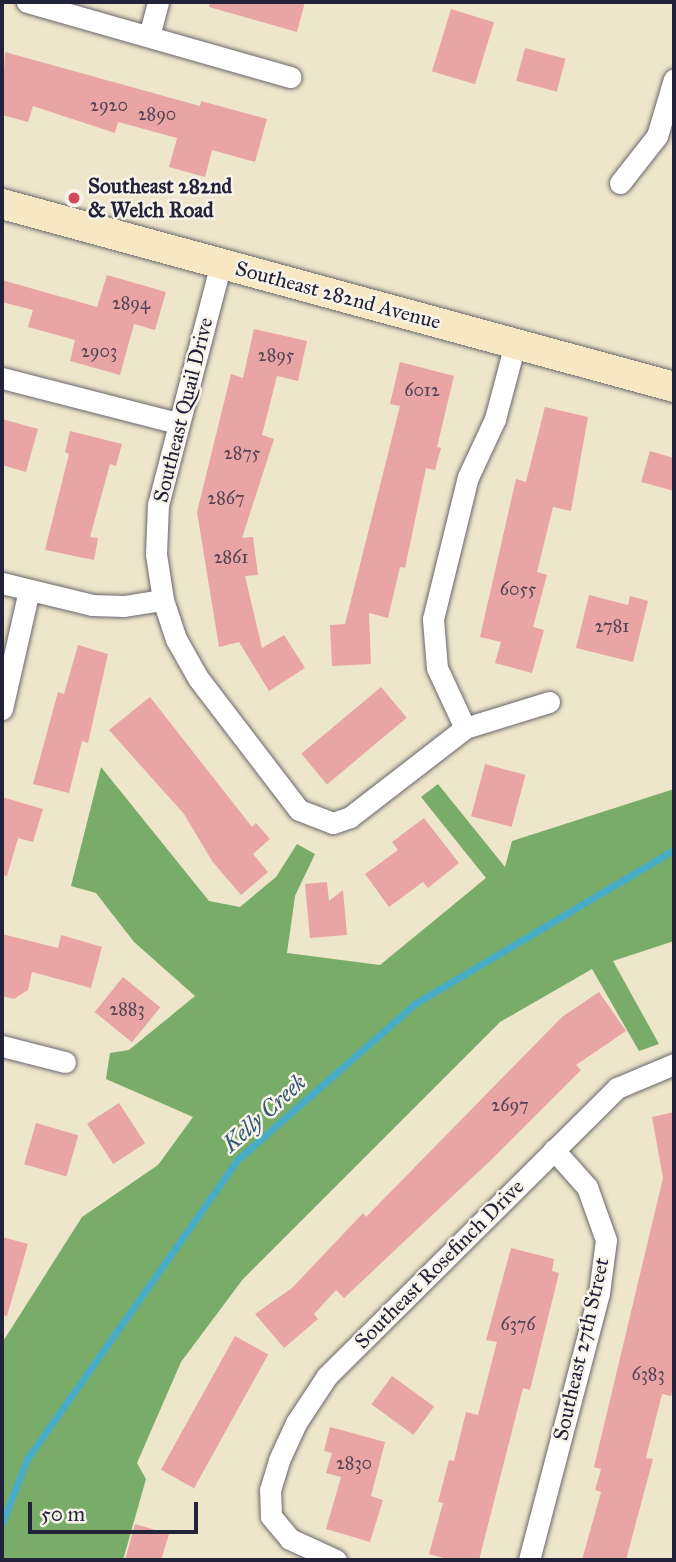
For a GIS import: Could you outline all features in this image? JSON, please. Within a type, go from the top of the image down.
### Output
[{"type":"main road","name":"Southeast 282nd Avenue","points":[[2,204],[674,387]]},
{"type":"street","points":[[27,2],[291,77]]},
{"type":"street","points":[[149,36],[158,2]]},
{"type":"street","points":[[620,183],[665,139],[674,79]]},
{"type":"street","name":"Southeast Quail Drive","points":[[221,263],[177,423],[158,504],[156,554],[163,600],[176,639],[198,678],[299,810],[317,820],[333,823],[350,817],[465,728]]},
{"type":"street","points":[[515,344],[495,419],[468,477],[433,619],[437,668],[465,728],[549,702]]},
{"type":"street","points":[[2,378],[177,423]]},
{"type":"street","points":[[2,583],[92,605],[124,606],[163,600]]},
{"type":"street","points":[[2,709],[29,590]]},
{"type":"street","points":[[2,1046],[65,1062]]},
{"type":"street","name":"Southeast Rosefinch Drive","points":[[336,1560],[290,1539],[271,1516],[270,1490],[279,1460],[296,1423],[327,1376],[617,1088],[674,1064]]},
{"type":"street","name":"Southeast 27th Street","points":[[529,1560],[599,1293],[606,1240],[587,1187],[554,1150]]},
{"type":"green space","points":[[101,767],[209,901],[240,907],[276,877],[297,844],[315,854],[295,896],[287,953],[380,965],[486,878],[421,797],[438,784],[505,867],[512,841],[674,789],[674,941],[613,961],[659,1044],[639,1051],[592,969],[500,1022],[243,1279],[181,1362],[137,1463],[146,1479],[123,1560],[2,1560],[2,1343],[82,1217],[158,1165],[193,1117],[106,1079],[110,1053],[129,1050],[195,996],[134,942],[96,893],[71,886]]},
{"type":"building","points":[[210,2],[305,2],[297,32],[209,7]]},
{"type":"building","points":[[451,9],[494,22],[475,84],[432,71]]},
{"type":"building","points":[[525,48],[566,59],[557,92],[516,81]]},
{"type":"building","points":[[5,52],[200,106],[201,101],[267,119],[255,162],[212,150],[205,177],[169,167],[177,138],[118,122],[115,133],[33,106],[28,122],[2,115]]},
{"type":"building","points":[[107,275],[166,292],[155,330],[134,324],[120,375],[70,361],[75,340],[28,327],[33,310],[2,302],[2,280],[97,307]]},
{"type":"building","points":[[254,329],[307,341],[298,381],[277,376],[262,435],[274,439],[242,538],[253,537],[258,575],[245,576],[262,648],[284,635],[305,668],[269,691],[239,642],[219,647],[197,512],[231,374],[243,378]]},
{"type":"building","points":[[400,362],[454,376],[437,447],[441,448],[435,470],[426,468],[405,568],[400,567],[388,618],[369,613],[371,664],[332,666],[330,625],[345,624],[400,406],[390,404]]},
{"type":"building","points":[[545,407],[588,417],[571,511],[553,507],[537,572],[547,575],[533,627],[544,630],[532,673],[495,663],[501,642],[480,637],[516,479],[526,482]]},
{"type":"building","points":[[2,419],[38,429],[26,472],[2,465]]},
{"type":"building","points":[[70,431],[122,444],[116,466],[110,464],[90,537],[98,538],[94,560],[45,550],[69,454],[65,452]]},
{"type":"building","points":[[650,451],[674,458],[674,491],[641,482]]},
{"type":"building","points":[[589,595],[628,605],[630,596],[648,601],[633,662],[576,648]]},
{"type":"building","points":[[78,645],[108,654],[88,743],[82,741],[69,793],[33,784],[58,692],[64,694]]},
{"type":"building","points":[[381,687],[407,718],[327,784],[301,754]]},
{"type":"building","points":[[150,697],[252,827],[256,823],[270,839],[253,854],[268,872],[241,895],[212,861],[184,814],[109,730]]},
{"type":"building","points":[[485,764],[526,775],[512,827],[471,816]]},
{"type":"building","points":[[2,797],[43,809],[33,842],[18,838],[7,876],[2,875]]},
{"type":"building","points":[[424,818],[459,863],[428,888],[423,882],[389,907],[365,874],[398,850],[392,842]]},
{"type":"building","points":[[327,882],[329,901],[343,890],[347,935],[310,938],[305,884]]},
{"type":"building","points":[[2,934],[58,948],[61,935],[102,947],[91,988],[32,972],[28,990],[14,999],[2,996]]},
{"type":"building","points":[[123,977],[160,1007],[132,1042],[95,1012]]},
{"type":"building","points":[[599,992],[626,1031],[576,1065],[581,1070],[492,1159],[344,1298],[336,1290],[314,1314],[318,1319],[284,1348],[255,1314],[292,1288],[363,1213],[366,1217],[562,1017]]},
{"type":"building","points":[[119,1103],[145,1143],[113,1164],[87,1124]]},
{"type":"building","points":[[674,1112],[674,1384],[671,1396],[662,1394],[646,1458],[653,1459],[626,1560],[582,1560],[601,1492],[595,1490],[601,1469],[594,1467],[663,1178],[652,1117]]},
{"type":"building","points":[[36,1123],[78,1135],[66,1176],[24,1164]]},
{"type":"building","points":[[2,1237],[28,1244],[7,1316],[2,1315]]},
{"type":"building","points":[[511,1248],[554,1259],[552,1271],[559,1273],[530,1390],[523,1388],[479,1560],[451,1560],[429,1554],[443,1503],[438,1502],[449,1460],[454,1461],[466,1412],[478,1415],[497,1342],[486,1340]]},
{"type":"building","points":[[235,1336],[268,1354],[194,1488],[161,1470]]},
{"type":"building","points":[[392,1376],[434,1407],[413,1435],[371,1404]]},
{"type":"building","points":[[330,1427],[385,1442],[371,1496],[383,1500],[370,1542],[326,1529],[341,1477],[326,1473],[332,1453],[324,1451]]},
{"type":"building","points":[[135,1524],[169,1534],[161,1560],[125,1560]]},
{"type":"waterway","name":"Kelly Creek","points":[[2,1523],[27,1459],[237,1160],[416,1003],[674,850]]},
{"type":"place","name":"Southeast 282nd & Welch Road","points":[[74,198]]}]
